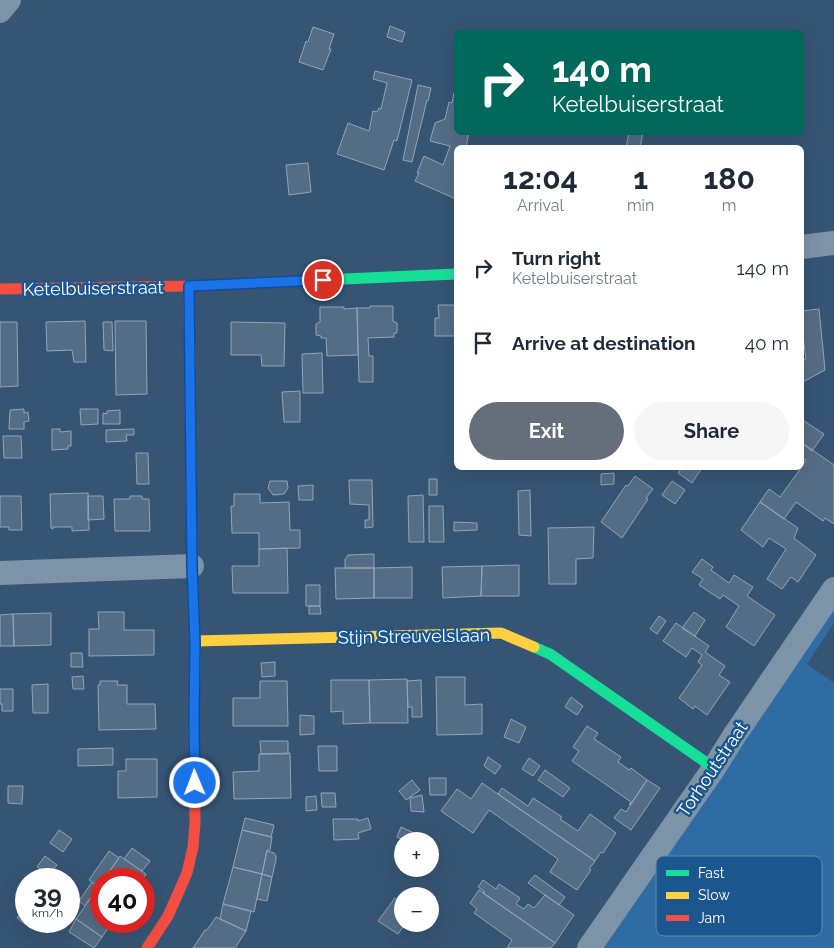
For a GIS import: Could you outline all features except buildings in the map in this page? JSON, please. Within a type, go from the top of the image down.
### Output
[{"type":"street","points":[[0,11],[9,0]]},
{"type":"street","points":[[804,247],[834,244]]},
{"type":"street","name":"Ketelbuiserstraat","points":[[0,289],[189,286],[454,274]]},
{"type":"street","points":[[147,948],[168,916],[187,873],[193,847],[195,823],[195,642],[192,566],[189,286]]},
{"type":"street","points":[[0,573],[192,566]]},
{"type":"street","name":"Torhoutstraat","points":[[589,948],[714,768],[834,589]]},
{"type":"street","name":"Stijn Streuvelslaan","points":[[195,642],[501,634],[550,654],[714,768]]},
{"type":"shaded area","points":[[834,610],[834,623],[807,664],[834,683],[834,948],[598,948],[656,863],[656,936],[822,936],[822,856],[661,856],[797,656],[801,659]]},
{"type":"traffic: fast","points":[[254,283],[454,274]]},
{"type":"traffic: fast","points":[[534,647],[550,654],[714,768]]},
{"type":"traffic: slow","points":[[189,286],[192,566],[195,641],[194,734]]},
{"type":"traffic: slow","points":[[195,641],[501,633],[534,647]]},
{"type":"traffic: jam","points":[[0,289],[254,283]]},
{"type":"traffic: jam","points":[[147,948],[168,916],[187,873],[193,847],[195,823],[194,734]]},
{"type":"route","points":[[195,783],[195,642],[192,566],[189,286],[323,280]]}]
